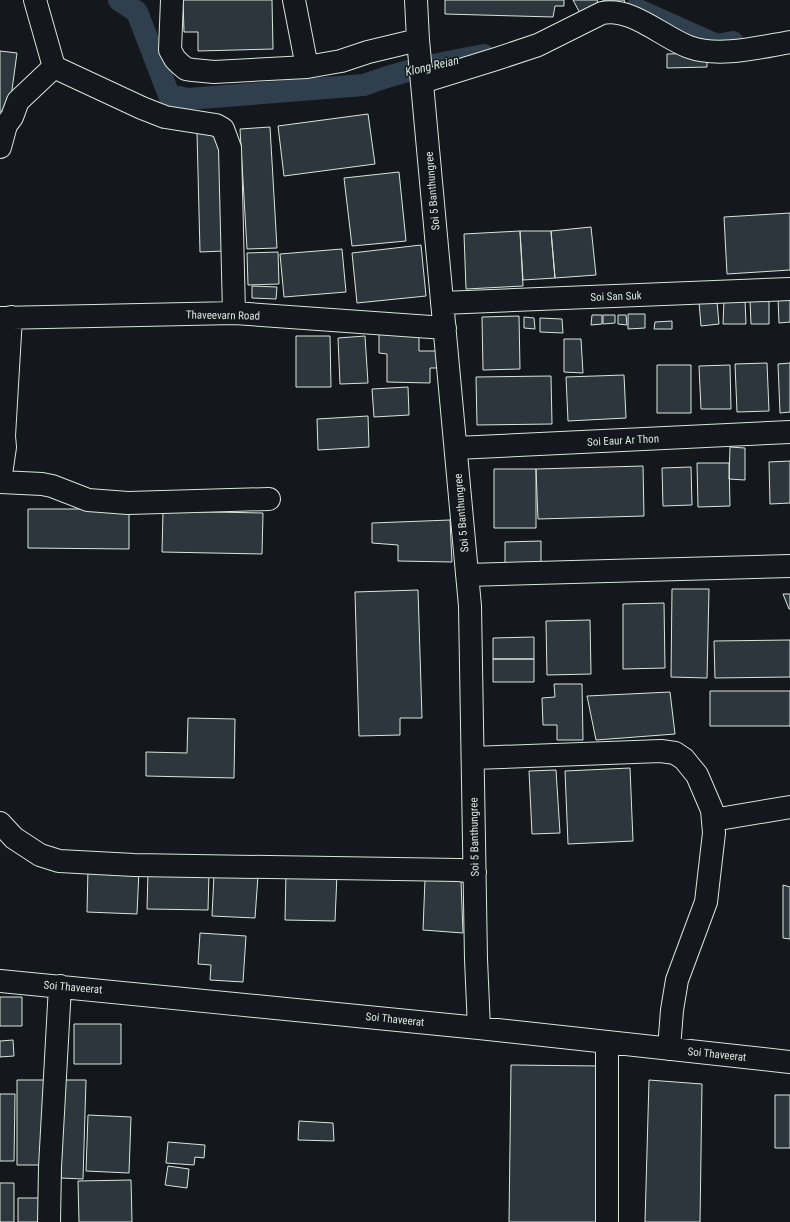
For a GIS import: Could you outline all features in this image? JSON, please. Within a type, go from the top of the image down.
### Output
[{"type":"street","points":[[35,0],[54,67],[142,108],[165,117],[216,125],[223,129],[230,148],[234,314]]},
{"type":"street","points":[[172,0],[170,50],[175,59],[186,69],[214,72],[307,67],[341,61],[375,50],[418,40]]},
{"type":"street","points":[[294,0],[307,67]]},
{"type":"street","name":"Soi 5 Banthungree","points":[[416,0],[418,40],[470,606],[474,872],[479,1028]]},
{"type":"street","points":[[422,82],[538,45],[602,13],[609,11],[634,17],[689,47],[703,50],[746,50],[790,42]]},
{"type":"street","points":[[0,147],[6,125],[12,117],[18,101],[54,67]]},
{"type":"street","name":"Soi San Suk","points":[[442,303],[790,289]]},
{"type":"street","name":"Thaveevarn Road","points":[[5,317],[234,314],[445,328]]},
{"type":"street","points":[[5,317],[2,435],[5,447],[0,482],[42,484],[52,486],[88,500],[128,503],[269,499]]},
{"type":"street","name":"Soi Eaur Ar Thon","points":[[456,448],[790,432]]},
{"type":"street","points":[[467,575],[790,566]]},
{"type":"street","points":[[473,758],[661,751],[675,754],[684,759],[697,775],[712,810],[714,833],[706,902],[677,980],[672,1010],[669,1049]]},
{"type":"street","points":[[713,820],[790,807]]},
{"type":"street","points":[[0,823],[14,838],[40,856],[59,861],[134,865],[459,870],[474,872]]},
{"type":"street","name":"Soi Thaveerat","points":[[0,981],[479,1028],[790,1062]]},
{"type":"street","points":[[49,1222],[50,1167],[60,986]]},
{"type":"street","points":[[607,1042],[607,1222]]},
{"type":"building","points":[[183,0],[272,0],[273,49],[198,51],[198,32],[184,32]]},
{"type":"building","points":[[445,0],[564,0],[564,6],[555,6],[553,17],[445,14]]},
{"type":"building","points":[[573,0],[597,0],[599,5],[581,15]]},
{"type":"building","points":[[603,0],[624,0],[625,3],[605,8]]},
{"type":"building","points":[[0,51],[17,53],[9,112],[0,111]]},
{"type":"building","points":[[707,53],[707,67],[667,68],[667,54]]},
{"type":"building","points":[[368,114],[375,164],[284,176],[278,126]]},
{"type":"building","points":[[270,127],[277,248],[247,249],[240,129]]},
{"type":"building","points":[[197,132],[221,132],[224,251],[200,252]]},
{"type":"building","points":[[399,172],[406,241],[352,246],[344,178]]},
{"type":"building","points":[[790,213],[790,270],[727,274],[724,217]]},
{"type":"building","points":[[591,227],[596,275],[555,278],[551,231]]},
{"type":"building","points":[[520,231],[551,231],[555,278],[523,280]]},
{"type":"building","points":[[520,231],[523,286],[466,289],[464,234]]},
{"type":"building","points":[[421,245],[426,296],[357,303],[352,253]]},
{"type":"building","points":[[342,249],[346,292],[284,297],[280,254]]},
{"type":"building","points":[[278,252],[279,284],[248,285],[247,253]]},
{"type":"building","points":[[252,286],[277,287],[276,299],[252,298]]},
{"type":"building","points":[[778,298],[790,298],[790,322],[779,323]]},
{"type":"building","points":[[724,300],[745,300],[746,324],[723,324]]},
{"type":"building","points":[[750,300],[769,301],[769,324],[751,324]]},
{"type":"building","points":[[699,302],[717,302],[719,324],[701,326]]},
{"type":"building","points":[[628,314],[645,314],[645,328],[628,329]]},
{"type":"building","points":[[592,315],[602,315],[602,324],[591,325]]},
{"type":"building","points":[[603,315],[615,315],[615,323],[603,324]]},
{"type":"building","points":[[618,315],[626,315],[627,325],[618,324]]},
{"type":"building","points":[[519,316],[520,369],[483,370],[482,317]]},
{"type":"building","points":[[524,317],[534,318],[535,329],[524,328]]},
{"type":"building","points":[[540,318],[562,319],[563,333],[540,332]]},
{"type":"building","points":[[672,321],[672,329],[654,329],[655,322]]},
{"type":"building","points":[[379,333],[419,333],[419,351],[440,351],[440,368],[430,368],[430,383],[387,382],[387,354],[379,353]]},
{"type":"building","points":[[296,336],[330,336],[331,387],[296,387]]},
{"type":"building","points":[[365,336],[368,383],[340,384],[338,338]]},
{"type":"building","points":[[564,339],[581,339],[583,373],[564,372]]},
{"type":"building","points":[[767,363],[769,411],[737,412],[735,364]]},
{"type":"building","points":[[790,363],[790,412],[780,413],[778,364]]},
{"type":"building","points":[[657,365],[691,365],[691,413],[657,413]]},
{"type":"building","points":[[730,365],[731,409],[701,409],[699,366]]},
{"type":"building","points":[[624,375],[626,418],[568,421],[566,377]]},
{"type":"building","points":[[551,376],[552,424],[477,425],[476,377]]},
{"type":"building","points":[[408,387],[409,415],[374,417],[372,389]]},
{"type":"building","points":[[368,416],[369,447],[318,450],[317,419]]},
{"type":"building","points":[[730,447],[745,448],[745,480],[729,479]]},
{"type":"building","points":[[790,461],[790,503],[770,504],[769,462]]},
{"type":"building","points":[[697,463],[729,463],[730,506],[698,507]]},
{"type":"building","points":[[643,466],[644,516],[538,519],[536,469]]},
{"type":"building","points":[[691,467],[692,505],[663,506],[662,468]]},
{"type":"building","points":[[494,469],[536,469],[536,528],[494,528]]},
{"type":"building","points":[[28,509],[129,509],[129,549],[28,548]]},
{"type":"building","points":[[163,511],[263,513],[262,554],[162,552]]},
{"type":"building","points":[[450,520],[452,562],[398,561],[398,545],[372,543],[372,523]]},
{"type":"building","points":[[541,541],[541,563],[505,564],[505,542]]},
{"type":"building","points":[[672,589],[709,589],[707,678],[671,677]]},
{"type":"building","points":[[418,590],[422,718],[400,718],[400,735],[359,736],[355,592]]},
{"type":"building","points":[[783,594],[790,594],[790,609],[789,609]]},
{"type":"building","points":[[664,603],[665,668],[623,669],[623,604]]},
{"type":"building","points":[[590,620],[591,674],[547,675],[546,621]]},
{"type":"building","points":[[534,637],[534,659],[493,659],[493,638]]},
{"type":"building","points":[[790,640],[790,677],[715,678],[714,641]]},
{"type":"building","points":[[493,659],[534,659],[534,682],[493,682]]},
{"type":"building","points":[[554,684],[582,684],[583,740],[557,740],[557,725],[543,725],[542,698],[555,697]]},
{"type":"building","points":[[710,691],[790,691],[790,726],[710,726]]},
{"type":"building","points":[[670,692],[675,734],[596,740],[587,696]]},
{"type":"building","points":[[188,718],[235,719],[234,778],[146,776],[146,752],[187,753]]},
{"type":"building","points":[[630,768],[633,841],[568,844],[565,771]]},
{"type":"building","points":[[556,770],[560,833],[532,834],[529,771]]},
{"type":"building","points":[[88,868],[139,870],[137,914],[87,912]]},
{"type":"building","points":[[148,871],[209,871],[208,910],[147,909]]},
{"type":"building","points":[[286,872],[337,874],[335,921],[285,920]]},
{"type":"building","points":[[214,874],[258,876],[255,918],[212,916]]},
{"type":"building","points":[[425,879],[461,881],[463,933],[423,930]]},
{"type":"building","points":[[783,885],[790,887],[790,939],[783,938]]},
{"type":"building","points":[[200,933],[246,936],[243,982],[210,980],[211,965],[198,964]]},
{"type":"building","points":[[0,997],[22,997],[22,1026],[0,1026]]},
{"type":"building","points":[[74,1024],[121,1024],[121,1064],[74,1064]]},
{"type":"building","points":[[13,1040],[14,1056],[0,1057],[0,1041]]},
{"type":"building","points":[[511,1065],[600,1066],[599,1222],[509,1222]]},
{"type":"building","points":[[17,1080],[49,1080],[49,1165],[17,1165]]},
{"type":"building","points":[[64,1080],[86,1080],[83,1179],[61,1178]]},
{"type":"building","points":[[649,1080],[702,1084],[700,1222],[645,1222]]},
{"type":"building","points":[[0,1094],[15,1094],[14,1161],[0,1161]]},
{"type":"building","points":[[775,1095],[790,1095],[790,1148],[775,1148]]},
{"type":"building","points":[[88,1115],[131,1117],[129,1173],[86,1171]]},
{"type":"building","points":[[299,1121],[333,1123],[334,1141],[298,1140]]},
{"type":"building","points":[[168,1142],[205,1145],[204,1158],[195,1157],[194,1165],[166,1163]]},
{"type":"building","points":[[168,1166],[189,1169],[187,1188],[165,1185]]},
{"type":"building","points":[[131,1180],[132,1222],[79,1222],[78,1181]]},
{"type":"building","points":[[0,1183],[14,1183],[14,1222],[0,1222]]},
{"type":"building","points":[[18,1198],[46,1198],[45,1222],[18,1222]]},
{"type":"waterway","name":"Klong Reian","points":[[119,0],[137,12],[169,95],[188,99],[364,85],[408,71],[484,55]]},
{"type":"waterway","name":"Klong Reian","points":[[636,9],[717,45],[733,42]]}]
